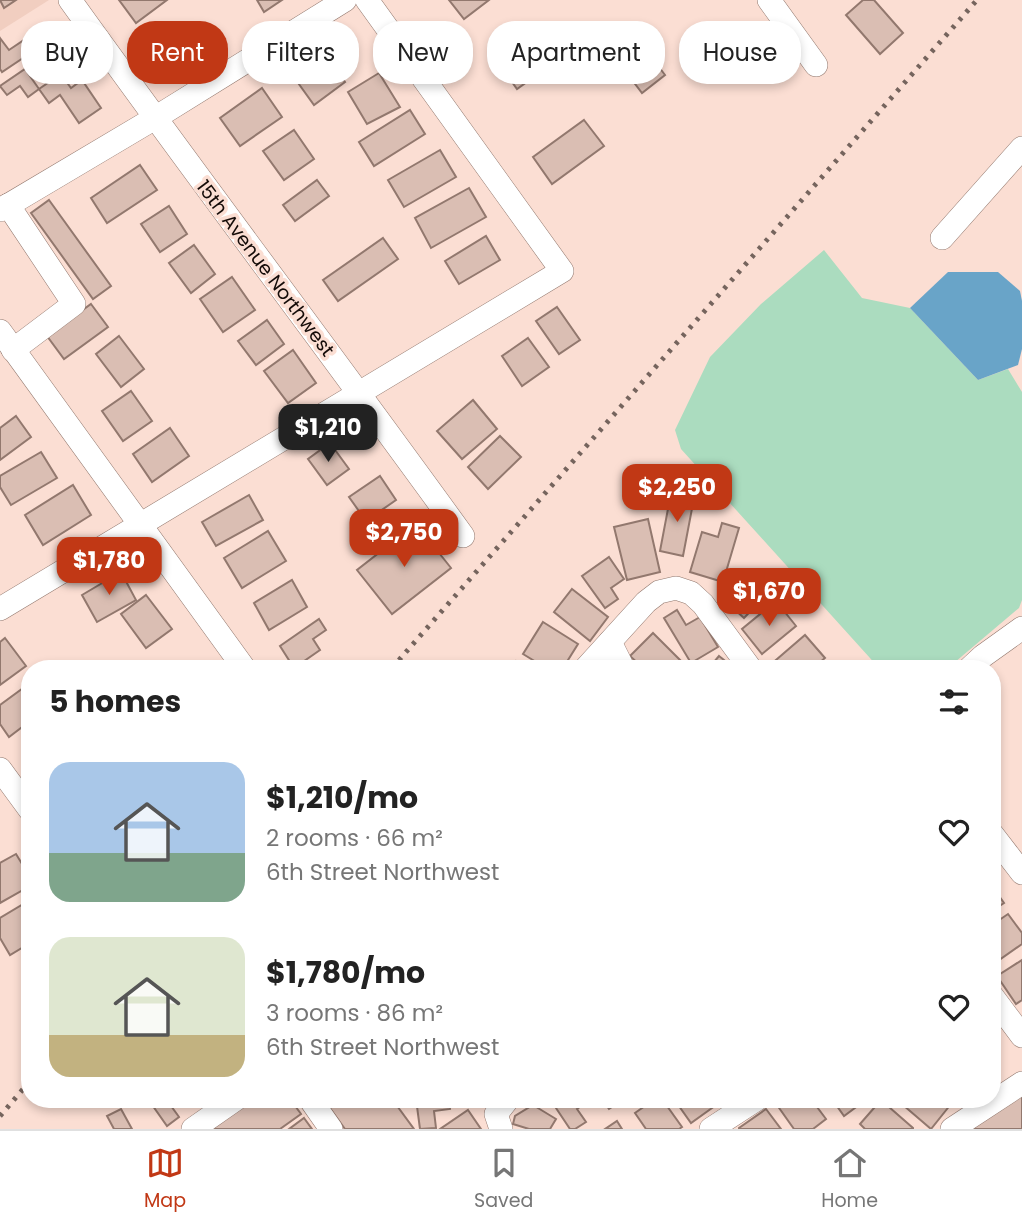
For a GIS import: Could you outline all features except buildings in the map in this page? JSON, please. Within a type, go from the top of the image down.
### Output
[{"type":"street","name":"15th Avenue Northwest","points":[[70,0],[463,536]]},
{"type":"street","points":[[238,660],[7,341],[75,304],[4,208],[345,0]]},
{"type":"street","points":[[0,609],[562,271],[367,0]]},
{"type":"street","points":[[769,0],[816,65]]},
{"type":"street","points":[[942,238],[1022,148]]},
{"type":"street","points":[[593,660],[646,602],[659,592],[676,589],[691,593],[703,604],[744,660]]},
{"type":"street","points":[[979,660],[1022,628]]},
{"type":"street","points":[[610,642],[619,660]]},
{"type":"street","points":[[0,769],[21,798]]},
{"type":"street","points":[[1001,846],[1022,873]]},
{"type":"street","points":[[1001,1008],[1022,1036]]},
{"type":"street","points":[[1001,1097],[1022,1083]]},
{"type":"street","points":[[193,1129],[223,1108]]},
{"type":"street","points":[[316,1108],[331,1129]]},
{"type":"street","points":[[710,1129],[743,1108]]},
{"type":"street","points":[[952,1129],[984,1108]]},
{"type":"shaded area","points":[[0,0],[49,0],[0,31]]},
{"type":"green space","points":[[824,250],[862,298],[910,308],[978,380],[1008,369],[1022,392],[1022,600],[1019,608],[957,660],[872,660],[681,449],[675,430],[710,357],[761,304]]},
{"type":"water","points":[[948,272],[998,272],[1020,291],[1022,349],[1018,365],[978,380],[910,308]]},
{"type":"railway","points":[[399,660],[977,0]]},
{"type":"railway","points":[[0,1116],[21,1092]]}]
